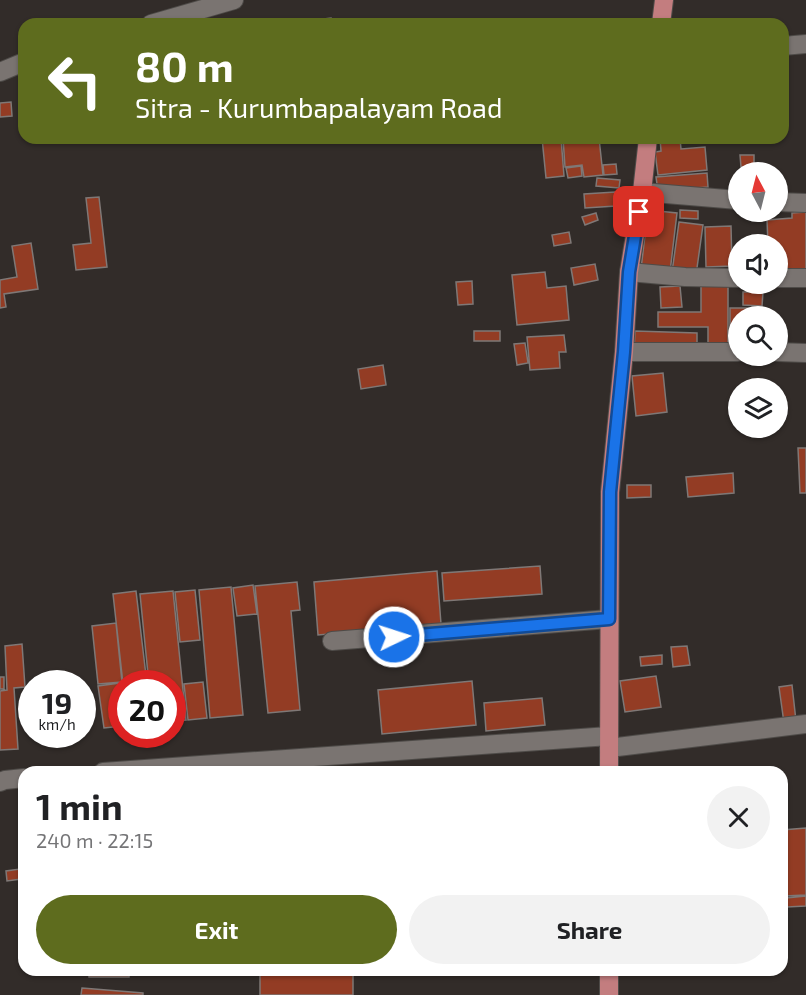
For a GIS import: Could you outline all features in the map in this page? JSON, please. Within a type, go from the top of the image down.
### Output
[{"type":"main road","points":[[662,18],[664,0]]},
{"type":"main road","points":[[609,766],[610,492],[624,352],[629,272],[647,144]]},
{"type":"main road","points":[[609,976],[609,995]]},
{"type":"street","points":[[172,18],[234,0]]},
{"type":"street","points":[[789,45],[806,44]]},
{"type":"street","points":[[0,72],[18,64]]},
{"type":"street","points":[[642,192],[728,199]]},
{"type":"street","points":[[788,202],[806,203]]},
{"type":"street","points":[[629,272],[728,278]]},
{"type":"street","points":[[788,278],[806,278]]},
{"type":"street","points":[[624,352],[728,352]]},
{"type":"street","points":[[788,352],[806,353]]},
{"type":"street","points":[[332,641],[609,619]]},
{"type":"street","points":[[204,766],[609,742],[806,724]]},
{"type":"street","points":[[0,782],[18,779]]},
{"type":"building","points":[[11,102],[12,116],[0,117],[0,103]]},
{"type":"building","points":[[543,144],[561,144],[564,176],[546,178]]},
{"type":"building","points":[[563,144],[600,144],[603,175],[584,177],[582,165],[565,167]]},
{"type":"building","points":[[660,144],[681,144],[681,149],[705,147],[707,170],[658,175],[655,152],[661,151]]},
{"type":"building","points":[[740,155],[754,155],[754,162],[741,162]]},
{"type":"building","points":[[616,164],[617,174],[604,175],[603,165]]},
{"type":"building","points":[[581,166],[582,176],[568,178],[566,168]]},
{"type":"building","points":[[707,173],[708,187],[658,191],[656,177]]},
{"type":"building","points":[[597,178],[620,180],[619,188],[596,186]]},
{"type":"building","points":[[615,192],[616,206],[585,208],[584,194]]},
{"type":"building","points":[[99,197],[107,267],[76,270],[73,245],[91,243],[86,198]]},
{"type":"building","points":[[648,210],[677,213],[670,272],[641,269]]},
{"type":"building","points":[[680,210],[698,211],[698,219],[680,218]]},
{"type":"building","points":[[806,212],[806,272],[788,273],[788,234],[768,234],[767,222],[788,222],[788,218],[792,218],[792,213]]},
{"type":"building","points":[[596,213],[598,220],[585,225],[582,217]]},
{"type":"building","points":[[679,222],[703,225],[696,275],[672,272]]},
{"type":"building","points":[[731,226],[731,234],[728,234],[728,266],[706,267],[705,227]]},
{"type":"building","points":[[569,232],[571,243],[554,246],[552,235]]},
{"type":"building","points":[[31,243],[38,289],[4,294],[6,307],[0,308],[0,280],[17,277],[12,246]]},
{"type":"building","points":[[595,264],[598,280],[574,285],[571,268]]},
{"type":"building","points":[[545,272],[547,288],[566,286],[569,320],[517,325],[512,275]]},
{"type":"building","points":[[472,281],[473,304],[458,305],[456,282]]},
{"type":"building","points":[[680,286],[682,307],[661,308],[660,287]]},
{"type":"building","points":[[701,286],[728,286],[728,348],[708,347],[708,327],[658,327],[658,312],[701,312]]},
{"type":"building","points":[[743,294],[763,294],[762,306],[743,305]]},
{"type":"building","points":[[474,331],[500,331],[500,341],[474,341]]},
{"type":"building","points":[[635,331],[697,333],[697,351],[634,350]]},
{"type":"building","points":[[564,335],[566,352],[559,352],[560,368],[530,370],[527,337]]},
{"type":"building","points":[[525,343],[528,363],[517,365],[514,344]]},
{"type":"building","points":[[383,365],[386,385],[361,389],[358,369]]},
{"type":"building","points":[[663,373],[667,412],[636,416],[632,376]]},
{"type":"building","points":[[798,448],[806,448],[806,493],[800,493]]},
{"type":"building","points":[[733,473],[734,493],[688,497],[686,477]]},
{"type":"building","points":[[627,485],[651,485],[651,497],[627,498]]},
{"type":"building","points":[[540,566],[542,594],[444,601],[442,573]]},
{"type":"building","points":[[437,571],[441,624],[318,635],[314,582]]},
{"type":"building","points":[[297,582],[300,610],[291,611],[300,710],[268,713],[255,586]]},
{"type":"building","points":[[253,585],[257,614],[237,616],[233,588]]},
{"type":"building","points":[[231,587],[243,715],[210,718],[199,590]]},
{"type":"building","points":[[195,590],[200,640],[180,642],[175,592]]},
{"type":"building","points":[[136,591],[145,670],[121,670],[113,594]]},
{"type":"building","points":[[173,591],[181,670],[148,670],[140,594]]},
{"type":"building","points":[[116,623],[121,670],[108,670],[108,683],[98,684],[92,626]]},
{"type":"building","points":[[22,644],[24,670],[18,670],[18,688],[14,688],[18,749],[0,750],[0,691],[7,690],[5,646]]},
{"type":"building","points":[[687,646],[690,665],[673,667],[671,647]]},
{"type":"building","points":[[662,655],[662,664],[641,666],[640,657]]},
{"type":"building","points":[[656,676],[661,707],[625,712],[620,681]]},
{"type":"building","points":[[0,677],[4,677],[4,689],[0,689]]},
{"type":"building","points":[[472,681],[476,725],[382,734],[378,690]]},
{"type":"building","points":[[203,682],[207,718],[188,720],[186,684]]},
{"type":"building","points":[[108,685],[108,728],[104,728],[98,686]]},
{"type":"building","points":[[792,685],[796,721],[784,723],[779,687]]},
{"type":"building","points":[[542,698],[545,725],[486,731],[484,703]]},
{"type":"building","points":[[806,828],[806,895],[788,896],[788,830]]},
{"type":"building","points":[[18,869],[18,879],[7,881],[6,871]]},
{"type":"building","points":[[806,896],[806,906],[788,907],[788,898]]},
{"type":"building","points":[[89,976],[129,976],[129,977]]},
{"type":"building","points":[[260,976],[353,976],[353,995],[260,995]]},
{"type":"building","points":[[82,988],[143,993],[143,995],[81,995]]},
{"type":"route","points":[[394,637],[609,619],[610,492],[624,352],[629,272],[639,212]]}]
